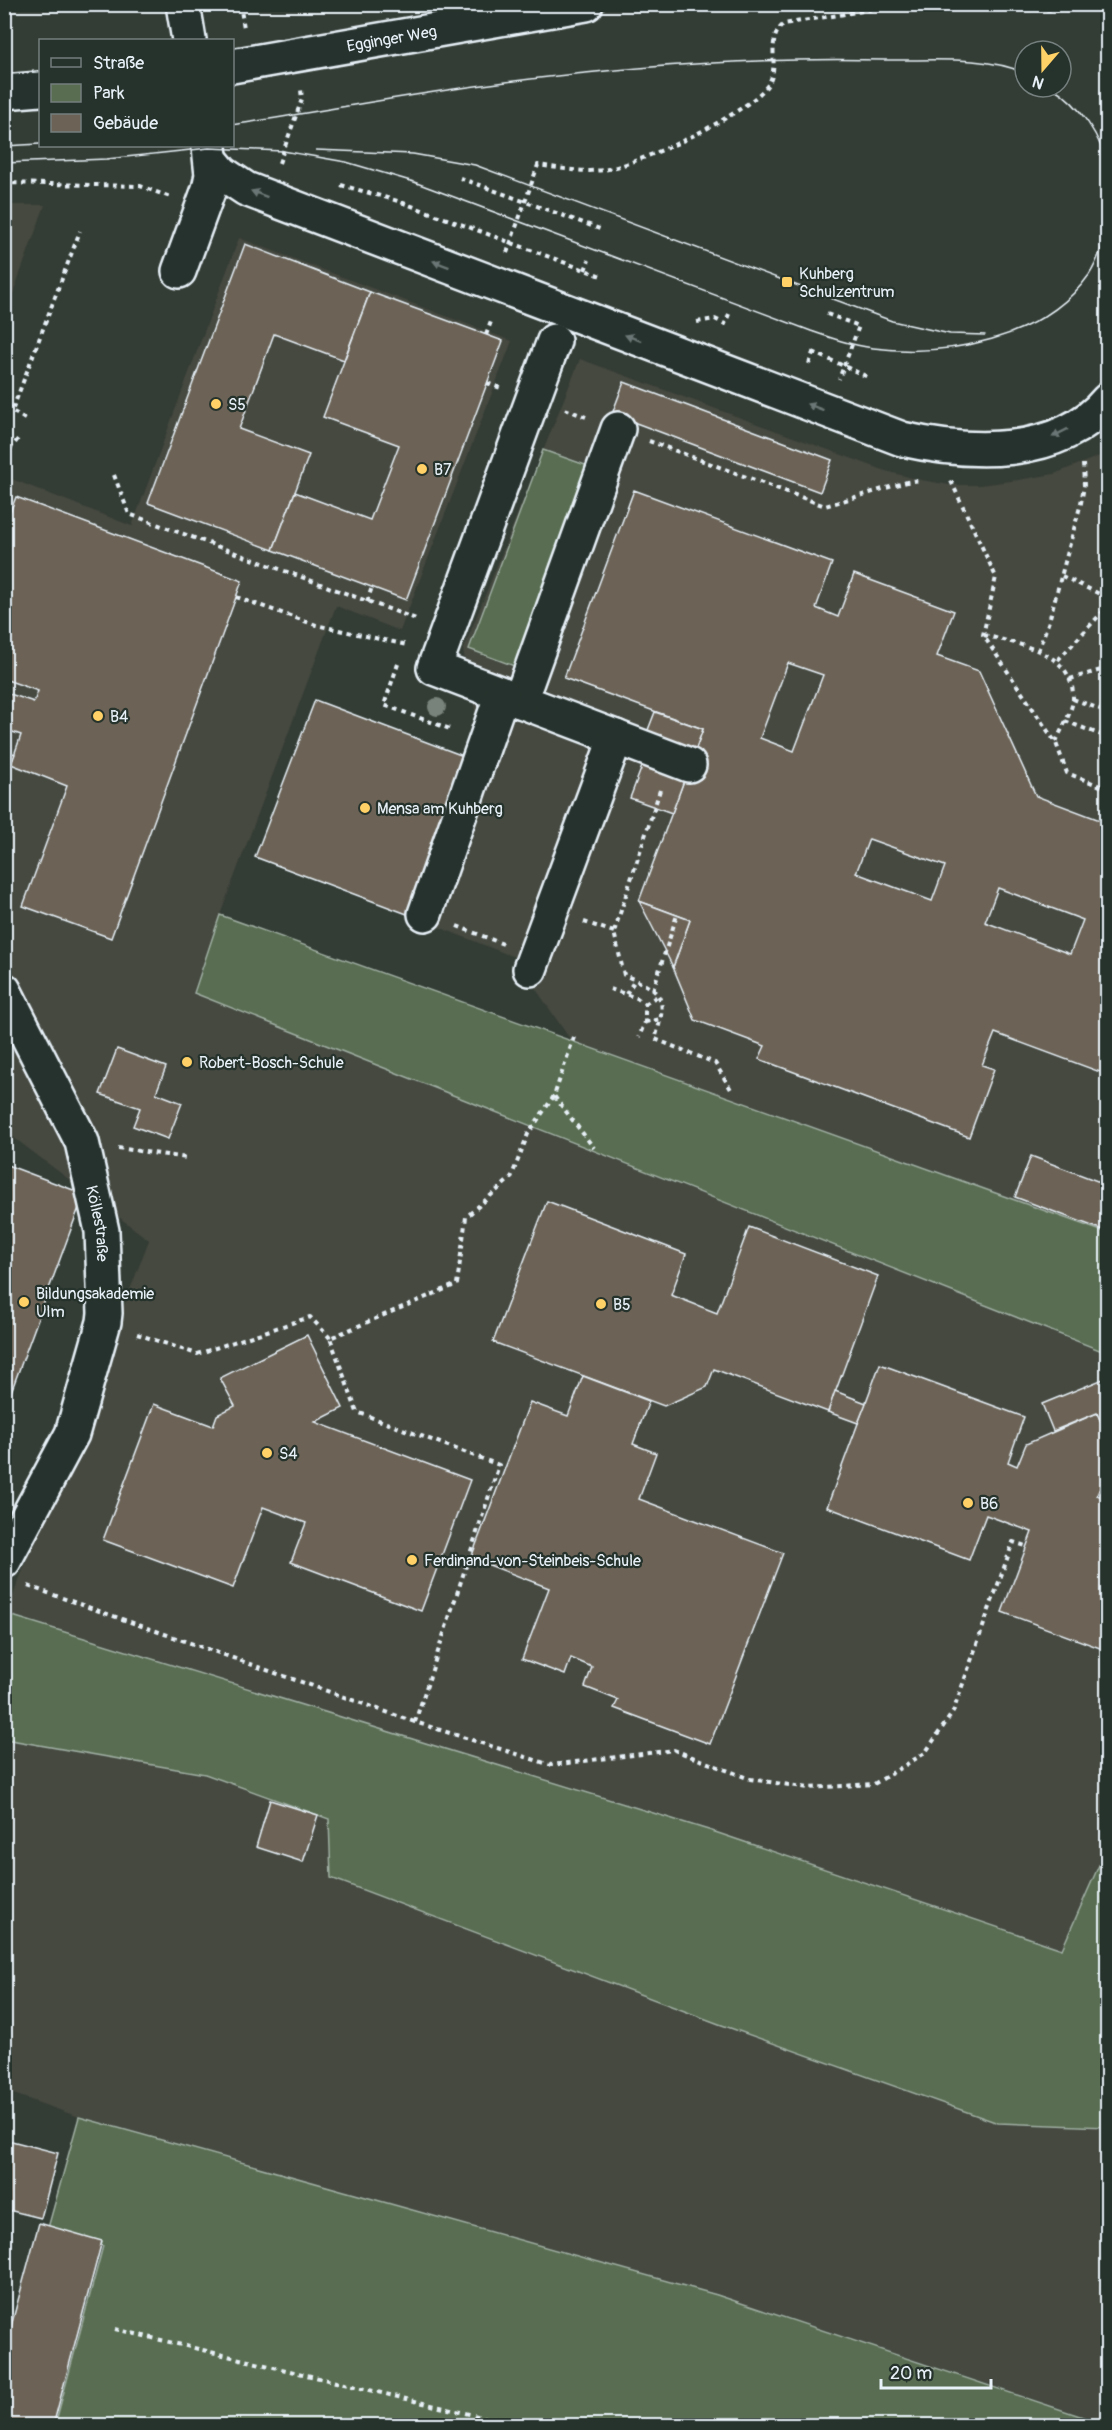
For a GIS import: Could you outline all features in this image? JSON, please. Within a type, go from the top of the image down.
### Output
[{"type":"street","points":[[183,4],[189,39]]},
{"type":"street","name":"Egginger Weg","points":[[234,66],[586,4]]},
{"type":"street","points":[[4,92],[39,89]]},
{"type":"street","points":[[210,153],[222,173],[233,182],[267,197],[902,439],[934,446],[975,449],[1023,444],[1052,438],[1079,424],[1107,400]]},
{"type":"street","points":[[179,271],[212,176],[210,153]]},
{"type":"street","points":[[554,341],[434,668],[689,765]]},
{"type":"street","points":[[425,914],[485,741],[511,698],[618,429]]},
{"type":"street","points":[[530,969],[616,737]]},
{"type":"street","name":"Köllestraße","points":[[4,990],[82,1142],[102,1231],[104,1323],[72,1434],[12,1573]]},
{"type":"path","points":[[496,285],[538,165],[585,170],[620,167],[672,145],[732,114],[768,86],[774,73],[775,34],[784,24],[791,21],[838,16],[880,8],[1107,10]]},
{"type":"path","points":[[267,197],[302,99],[301,90],[290,92]]},
{"type":"path","points":[[460,178],[600,229]]},
{"type":"path","points":[[4,183],[140,186],[202,209]]},
{"type":"path","points":[[330,183],[398,201],[604,277]]},
{"type":"path","points":[[25,419],[12,411],[80,231]]},
{"type":"path","points":[[481,241],[484,233]]},
{"type":"path","points":[[585,270],[589,260]]},
{"type":"path","points":[[692,322],[715,319],[725,324],[729,314]]},
{"type":"path","points":[[826,411],[859,326],[827,314]]},
{"type":"path","points":[[486,335],[492,318]]},
{"type":"path","points":[[809,364],[815,347]]},
{"type":"path","points":[[813,352],[868,377]]},
{"type":"path","points":[[533,398],[825,506],[907,482],[928,479]]},
{"type":"path","points":[[4,458],[18,439]]},
{"type":"path","points":[[1038,651],[1062,576],[1081,503],[1084,486],[1082,454]]},
{"type":"path","points":[[114,475],[129,514],[367,602],[444,642]]},
{"type":"path","points":[[949,477],[996,577],[983,635],[1056,743],[1067,773],[1107,789]]},
{"type":"path","points":[[1062,576],[1107,598]]},
{"type":"path","points":[[367,602],[372,587]]},
{"type":"path","points":[[236,597],[316,625],[444,642]]},
{"type":"path","points":[[1058,660],[1107,606]]},
{"type":"path","points":[[983,635],[1038,651],[1058,660],[1070,680],[1073,699],[1056,743]]},
{"type":"path","points":[[1070,680],[1107,668]]},
{"type":"path","points":[[1073,699],[1107,712]]},
{"type":"path","points":[[384,705],[485,741]]},
{"type":"path","points":[[1065,721],[1104,736]]},
{"type":"path","points":[[646,829],[614,932],[624,975],[646,984],[659,995],[662,1003],[661,1018],[655,1039],[715,1063],[732,1091]]},
{"type":"path","points":[[653,990],[677,915]]},
{"type":"path","points":[[578,920],[614,932]]},
{"type":"path","points":[[626,994],[635,980]]},
{"type":"path","points":[[610,989],[645,1004]]},
{"type":"path","points":[[645,1004],[659,995]]},
{"type":"path","points":[[639,1037],[645,1022],[645,1004]]},
{"type":"path","points":[[645,1022],[661,1018]]},
{"type":"path","points":[[330,1338],[457,1284],[466,1217],[511,1178],[528,1134],[554,1096],[573,1037]]},
{"type":"path","points":[[554,1096],[594,1148]]},
{"type":"path","points":[[82,1142],[187,1158]]},
{"type":"path","points":[[104,1323],[197,1354],[310,1317],[330,1338],[357,1412],[499,1466],[415,1722]]},
{"type":"path","points":[[12,1573],[415,1722],[551,1765],[674,1750],[750,1779],[809,1788],[874,1784],[925,1754],[953,1712],[1012,1542],[1026,1546]]},
{"type":"path","points":[[115,2329],[519,2426]]},
{"type":"shaded area","points":[[4,205],[45,205],[5,315]]},
{"type":"shaded area","name":"Robert-Bosch-Schule","points":[[239,238],[512,341],[400,631],[336,606],[220,915],[195,993],[1107,1353],[1107,1847],[1062,1949],[715,1832],[6,1614],[149,1240],[5,1131],[4,476],[132,526]]},
{"type":"shaded area","points":[[580,359],[886,471],[916,479],[950,485],[980,485],[1018,480],[1054,474],[1107,453],[1107,1234],[585,1061],[514,957],[431,924],[488,776],[463,650]]},
{"type":"shaded area","points":[[5,1739],[205,1774],[329,1819],[331,1878],[719,2024],[998,2123],[1107,2127],[1107,2424],[717,2295],[79,2117],[5,2091]]},
{"type":"green space","points":[[543,450],[591,467],[517,667],[469,649]]},
{"type":"green space","points":[[220,915],[1107,1233],[1107,1353],[194,993]]},
{"type":"green space","points":[[6,1614],[715,1832],[1062,1949],[1107,1847],[1107,2127],[998,2123],[719,2024],[331,1878],[329,1819],[205,1774],[5,1739]]},
{"type":"green space","points":[[79,2117],[717,2295],[1107,2425],[55,2425],[103,2246],[48,2228]]},
{"type":"building","name":"S5","points":[[245,244],[370,292],[344,360],[274,334],[239,429],[309,455],[273,550],[148,503]]},
{"type":"building","name":"B7","points":[[370,292],[503,341],[406,600],[273,550],[295,492],[370,520],[399,445],[323,417]]},
{"type":"building","points":[[624,382],[832,460],[820,492],[612,414]]},
{"type":"building","points":[[634,490],[832,563],[816,608],[838,617],[854,574],[954,611],[937,656],[979,671],[1036,796],[1108,823],[1108,1075],[995,1033],[982,1065],[994,1069],[969,1137],[759,1059],[765,1046],[695,1020],[673,967],[690,920],[639,901],[703,729],[564,678]],"holes":[[[788,663],[823,675],[794,751],[760,738]],[[869,839],[945,866],[932,901],[856,873]],[[998,888],[1083,920],[1070,954],[985,922]]]},
{"type":"building","name":"B4","points":[[16,497],[242,581],[111,938],[23,906],[67,786],[11,764],[21,735],[4,729],[4,692],[34,702],[38,691],[4,679],[4,527]]},
{"type":"building","name":"Mensa am Kuhberg","points":[[315,700],[474,760],[415,917],[255,857]]},
{"type":"building","points":[[655,712],[703,729],[672,813],[630,798],[646,756],[639,753]]},
{"type":"building","points":[[4,750],[15,754],[4,781]]},
{"type":"building","points":[[639,901],[690,920],[673,967]]},
{"type":"building","points":[[117,1049],[166,1067],[156,1093],[182,1103],[168,1139],[133,1126],[140,1108],[100,1094]]},
{"type":"building","points":[[1031,1156],[1108,1185],[1108,1232],[1015,1197]]},
{"type":"building","name":"Bildungsakademie Ulm","points":[[7,1165],[84,1194],[4,1411],[4,1172]]},
{"type":"building","name":"B5","points":[[547,1201],[686,1254],[671,1295],[717,1313],[749,1227],[878,1276],[828,1412],[714,1369],[707,1387],[664,1406],[493,1342]]},
{"type":"building","name":"S4","points":[[307,1335],[343,1408],[315,1422],[470,1480],[421,1611],[291,1562],[306,1523],[263,1507],[233,1588],[103,1540],[154,1404],[213,1426],[217,1415],[235,1406],[220,1378]]},
{"type":"building","name":"B6","points":[[880,1364],[1024,1417],[1008,1462],[1017,1466],[1026,1444],[1097,1413],[1108,1437],[1108,1480],[1102,1483],[1097,1495],[1108,1499],[1108,1651],[1002,1612],[1032,1532],[986,1515],[969,1560],[827,1507]]},
{"type":"building","points":[[583,1376],[649,1401],[633,1444],[656,1453],[639,1499],[783,1553],[710,1744],[614,1708],[618,1700],[585,1687],[592,1667],[571,1658],[565,1675],[522,1659],[549,1588],[471,1558],[530,1402],[568,1416]]},
{"type":"building","points":[[1108,1377],[1108,1437],[1097,1413],[1053,1431],[1042,1404]]},
{"type":"building","points":[[835,1391],[866,1403],[858,1423],[828,1412]]},
{"type":"building","points":[[270,1800],[318,1815],[303,1862],[256,1847]]},
{"type":"building","points":[[4,2139],[58,2153],[41,2218],[4,2209]]},
{"type":"building","points":[[39,2223],[102,2241],[53,2426],[4,2426],[4,2352]]},
{"type":"tram line","points":[[234,125],[472,86],[600,71],[696,64],[839,59],[957,60],[1013,68]]},
{"type":"tram line","points":[[1068,99],[1095,134],[1108,170]]},
{"type":"tram line","points":[[4,146],[39,144]]},
{"type":"tram line","points":[[4,163],[107,159],[209,148],[283,151],[346,162],[414,182],[826,336],[865,347],[902,350],[932,350],[992,339],[1020,329],[1046,315],[1070,297],[1089,275],[1103,243],[1108,223]]},
{"type":"tram line","points":[[316,150],[413,154],[475,165],[892,321],[950,334],[985,335]]},
{"type":"place","name":"Kuhberg Schulzentrum","points":[[787,282]]},
{"type":"place","name":"S5","points":[[216,404]]},
{"type":"place","name":"B7","points":[[422,469]]},
{"type":"place","name":"B4","points":[[98,716]]},
{"type":"place","name":"Mensa am Kuhberg","points":[[365,808]]},
{"type":"place","name":"Robert-Bosch-Schule","points":[[187,1062]]},
{"type":"place","name":"Bildungsakademie Ulm","points":[[24,1302]]},
{"type":"place","name":"B5","points":[[601,1304]]},
{"type":"place","name":"S4","points":[[267,1453]]},
{"type":"place","name":"B6","points":[[968,1503]]},
{"type":"place","name":"Ferdinand-von-Steinbeis-Schule","points":[[412,1560]]}]
